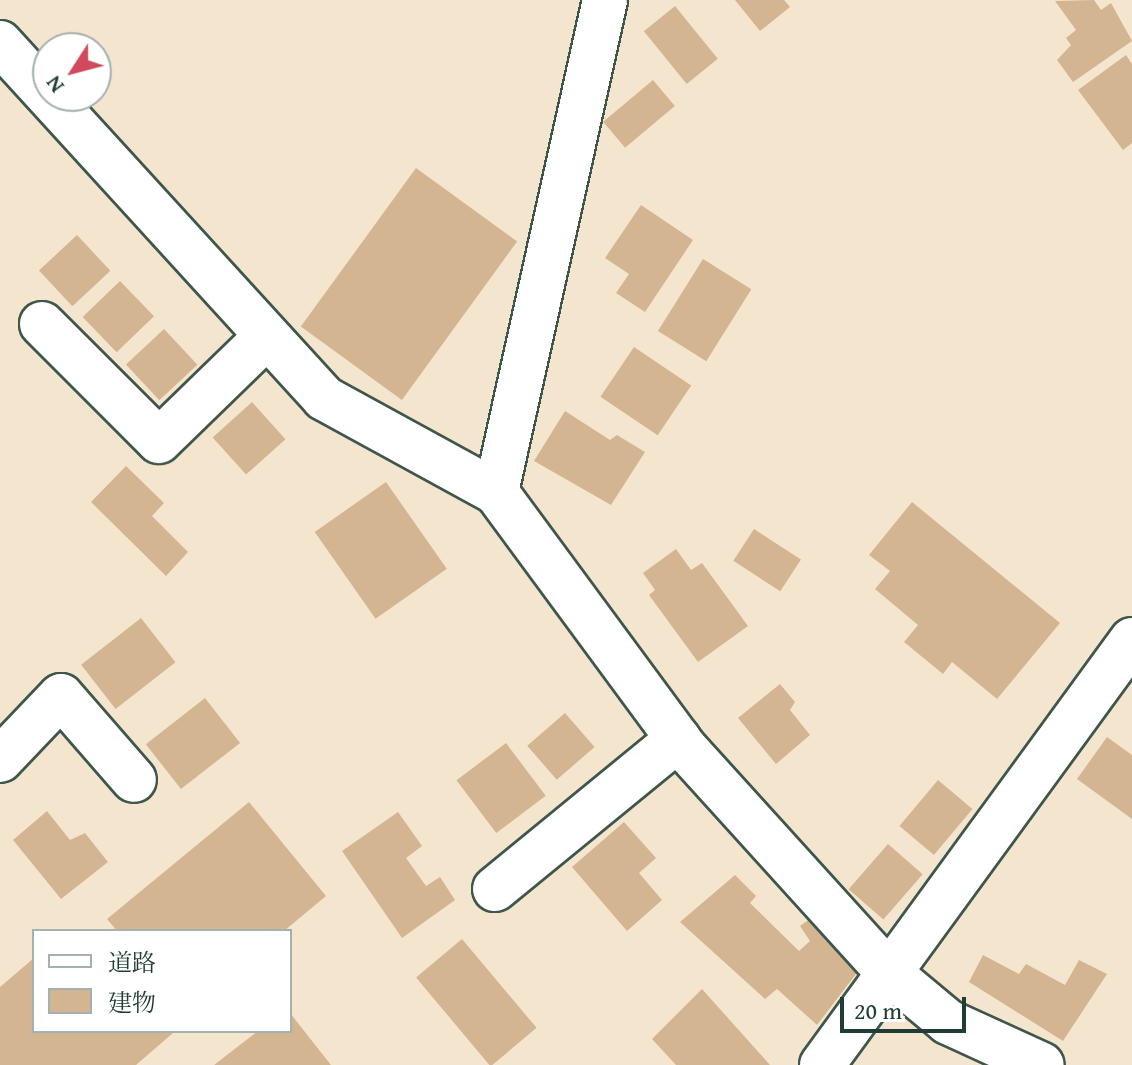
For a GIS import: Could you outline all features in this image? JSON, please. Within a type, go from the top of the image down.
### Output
[{"type":"street","points":[[496,492],[605,0]]},
{"type":"street","points":[[0,43],[324,398],[496,492],[678,739],[888,972],[948,1022],[1042,1065]]},
{"type":"street","points":[[42,324],[159,441],[266,337]]},
{"type":"street","points":[[822,1065],[1132,640]]},
{"type":"street","points":[[0,760],[61,696],[134,780]]},
{"type":"street","points":[[495,889],[678,739]]},
{"type":"building","points":[[735,0],[784,0],[790,7],[760,31]]},
{"type":"building","points":[[1094,0],[1101,10],[1111,3],[1132,41],[1073,82],[1057,60],[1071,45],[1066,38],[1076,30],[1055,1]]},
{"type":"building","points":[[675,6],[718,59],[687,84],[644,31]]},
{"type":"building","points":[[1126,55],[1132,64],[1132,143],[1123,150],[1078,90]]},
{"type":"building","points":[[653,80],[675,106],[625,148],[603,122]]},
{"type":"building","points":[[416,168],[517,241],[402,400],[301,327]]},
{"type":"building","points":[[641,205],[693,240],[645,312],[616,293],[629,274],[605,258]]},
{"type":"building","points":[[77,235],[110,271],[72,306],[39,270]]},
{"type":"building","points":[[703,259],[751,289],[706,361],[658,331]]},
{"type":"building","points":[[120,281],[154,316],[117,352],[83,317]]},
{"type":"building","points":[[164,329],[197,365],[159,400],[126,364]]},
{"type":"building","points":[[634,347],[691,386],[658,435],[600,397]]},
{"type":"building","points":[[252,402],[285,439],[246,475],[213,437]]},
{"type":"building","points":[[565,411],[610,440],[617,435],[645,452],[611,505],[534,461]]},
{"type":"building","points":[[126,466],[164,503],[152,516],[188,552],[166,576],[91,502]]},
{"type":"building","points":[[386,482],[447,569],[376,619],[315,532]]},
{"type":"building","points":[[912,502],[1060,623],[997,699],[952,662],[943,674],[904,642],[918,625],[875,589],[890,571],[869,555]]},
{"type":"building","points":[[754,529],[801,559],[780,591],[733,561]]},
{"type":"building","points":[[676,549],[691,570],[702,563],[748,626],[698,662],[649,595],[655,590],[643,573]]},
{"type":"building","points":[[141,618],[175,662],[116,709],[81,665]]},
{"type":"building","points":[[780,684],[795,702],[790,710],[810,735],[776,764],[738,718]]},
{"type":"building","points":[[205,698],[240,743],[181,789],[146,744]]},
{"type":"building","points":[[565,713],[595,747],[557,780],[527,746]]},
{"type":"building","points":[[1107,737],[1132,755],[1132,819],[1077,779]]},
{"type":"building","points":[[506,743],[546,796],[496,833],[456,780]]},
{"type":"building","points":[[938,780],[972,809],[934,855],[899,826]]},
{"type":"building","points":[[249,802],[326,896],[286,929],[115,929],[107,919]]},
{"type":"building","points":[[47,811],[70,840],[85,833],[108,862],[61,899],[13,840]]},
{"type":"building","points":[[398,812],[422,846],[406,858],[426,886],[440,877],[455,900],[402,938],[342,851]]},
{"type":"building","points":[[624,822],[656,858],[639,873],[662,900],[627,931],[572,867]]},
{"type":"building","points":[[888,844],[923,874],[883,919],[849,889]]},
{"type":"building","points":[[735,875],[756,896],[750,903],[799,951],[810,941],[800,926],[814,916],[859,970],[817,1025],[777,989],[765,999],[680,922]]},
{"type":"building","points":[[462,939],[537,1028],[489,1065],[416,978]]},
{"type":"building","points":[[983,955],[1019,974],[1026,964],[1065,985],[1079,960],[1107,974],[1063,1041],[969,982]]},
{"type":"building","points":[[32,960],[32,1033],[173,1033],[136,1065],[0,1065],[0,987]]},
{"type":"building","points":[[702,989],[770,1065],[676,1065],[652,1039]]},
{"type":"building","points":[[292,1016],[331,1065],[214,1065],[255,1033],[292,1033]]}]
